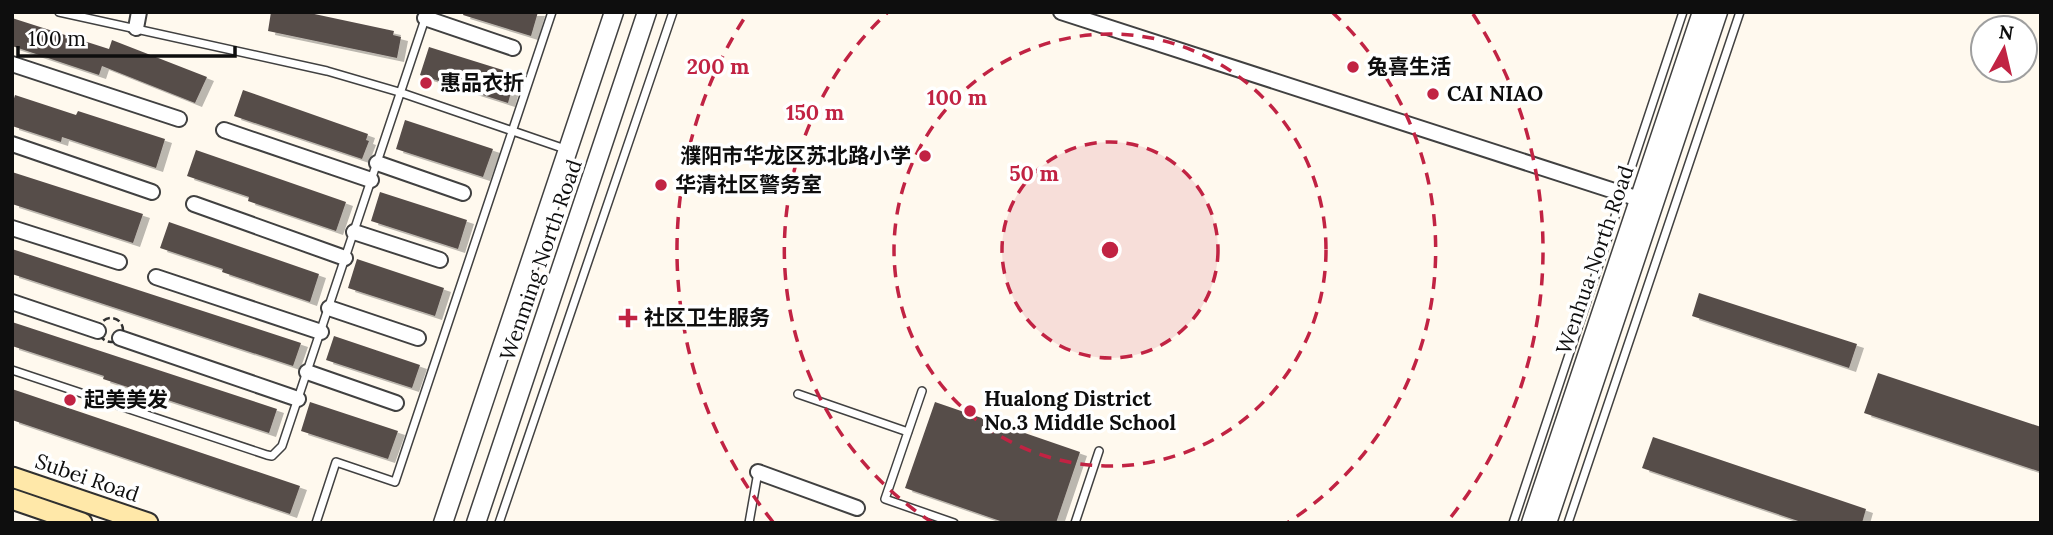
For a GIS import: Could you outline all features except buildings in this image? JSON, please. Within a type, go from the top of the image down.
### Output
[{"type":"main road","name":"Subei Road","points":[[12,477],[148,523]]},
{"type":"main road","name":"Subei Road","points":[[12,499],[82,523]]},
{"type":"street","points":[[135,28],[139,12]]},
{"type":"street","name":"Wenming North Road","points":[[443,523],[614,12]]},
{"type":"street","name":"Wenming North Road","points":[[476,523],[648,12]]},
{"type":"street","points":[[1061,12],[1631,196]]},
{"type":"street","name":"Wenhua North Road","points":[[1531,523],[1631,196],[1702,12]]},
{"type":"street","name":"Wenhua North Road","points":[[1546,523],[1718,12]]},
{"type":"street","points":[[426,15],[513,48]]},
{"type":"street","points":[[12,64],[179,119]]},
{"type":"street","points":[[224,130],[371,180]]},
{"type":"street","points":[[12,144],[152,192]]},
{"type":"street","points":[[377,163],[463,192]]},
{"type":"street","points":[[194,204],[345,258]]},
{"type":"street","points":[[12,228],[119,262]]},
{"type":"street","points":[[354,232],[440,260]]},
{"type":"street","points":[[156,276],[321,332]]},
{"type":"street","points":[[12,302],[98,331]]},
{"type":"street","points":[[329,308],[418,338]]},
{"type":"street","points":[[120,338],[298,399]]},
{"type":"street","points":[[307,372],[396,403]]},
{"type":"street","points":[[758,472],[857,508]]},
{"type":"lane","points":[[59,12],[327,71],[400,92],[568,150]]},
{"type":"lane","points":[[316,523],[337,462],[395,482],[552,12]]},
{"type":"lane","points":[[499,523],[673,12]]},
{"type":"lane","points":[[1513,523],[1631,196],[1683,12]]},
{"type":"lane","points":[[1568,523],[1740,12]]},
{"type":"lane","points":[[12,370],[272,456],[282,446],[426,15]]},
{"type":"lane","points":[[922,391],[886,499],[954,523]]},
{"type":"lane","points":[[798,394],[908,432]]},
{"type":"lane","points":[[1075,523],[1099,451]]},
{"type":"lane","points":[[749,523],[758,472]]},
{"type":"place","name":"兔喜生活","points":[[1353,67]]},
{"type":"place","name":"惠品衣折","points":[[426,83]]},
{"type":"place","name":"CAI NIAO","points":[[1433,94]]},
{"type":"place","name":"濮阳市华龙区苏北路小学","points":[[925,156]]},
{"type":"place","name":"华清社区警务室","points":[[661,185]]},
{"type":"place","name":"社区卫生服务","points":[[628,318]]},
{"type":"place","name":"起美美发","points":[[70,400]]},
{"type":"place","name":"Hualong District No.3 Middle School","points":[[970,411]]}]
